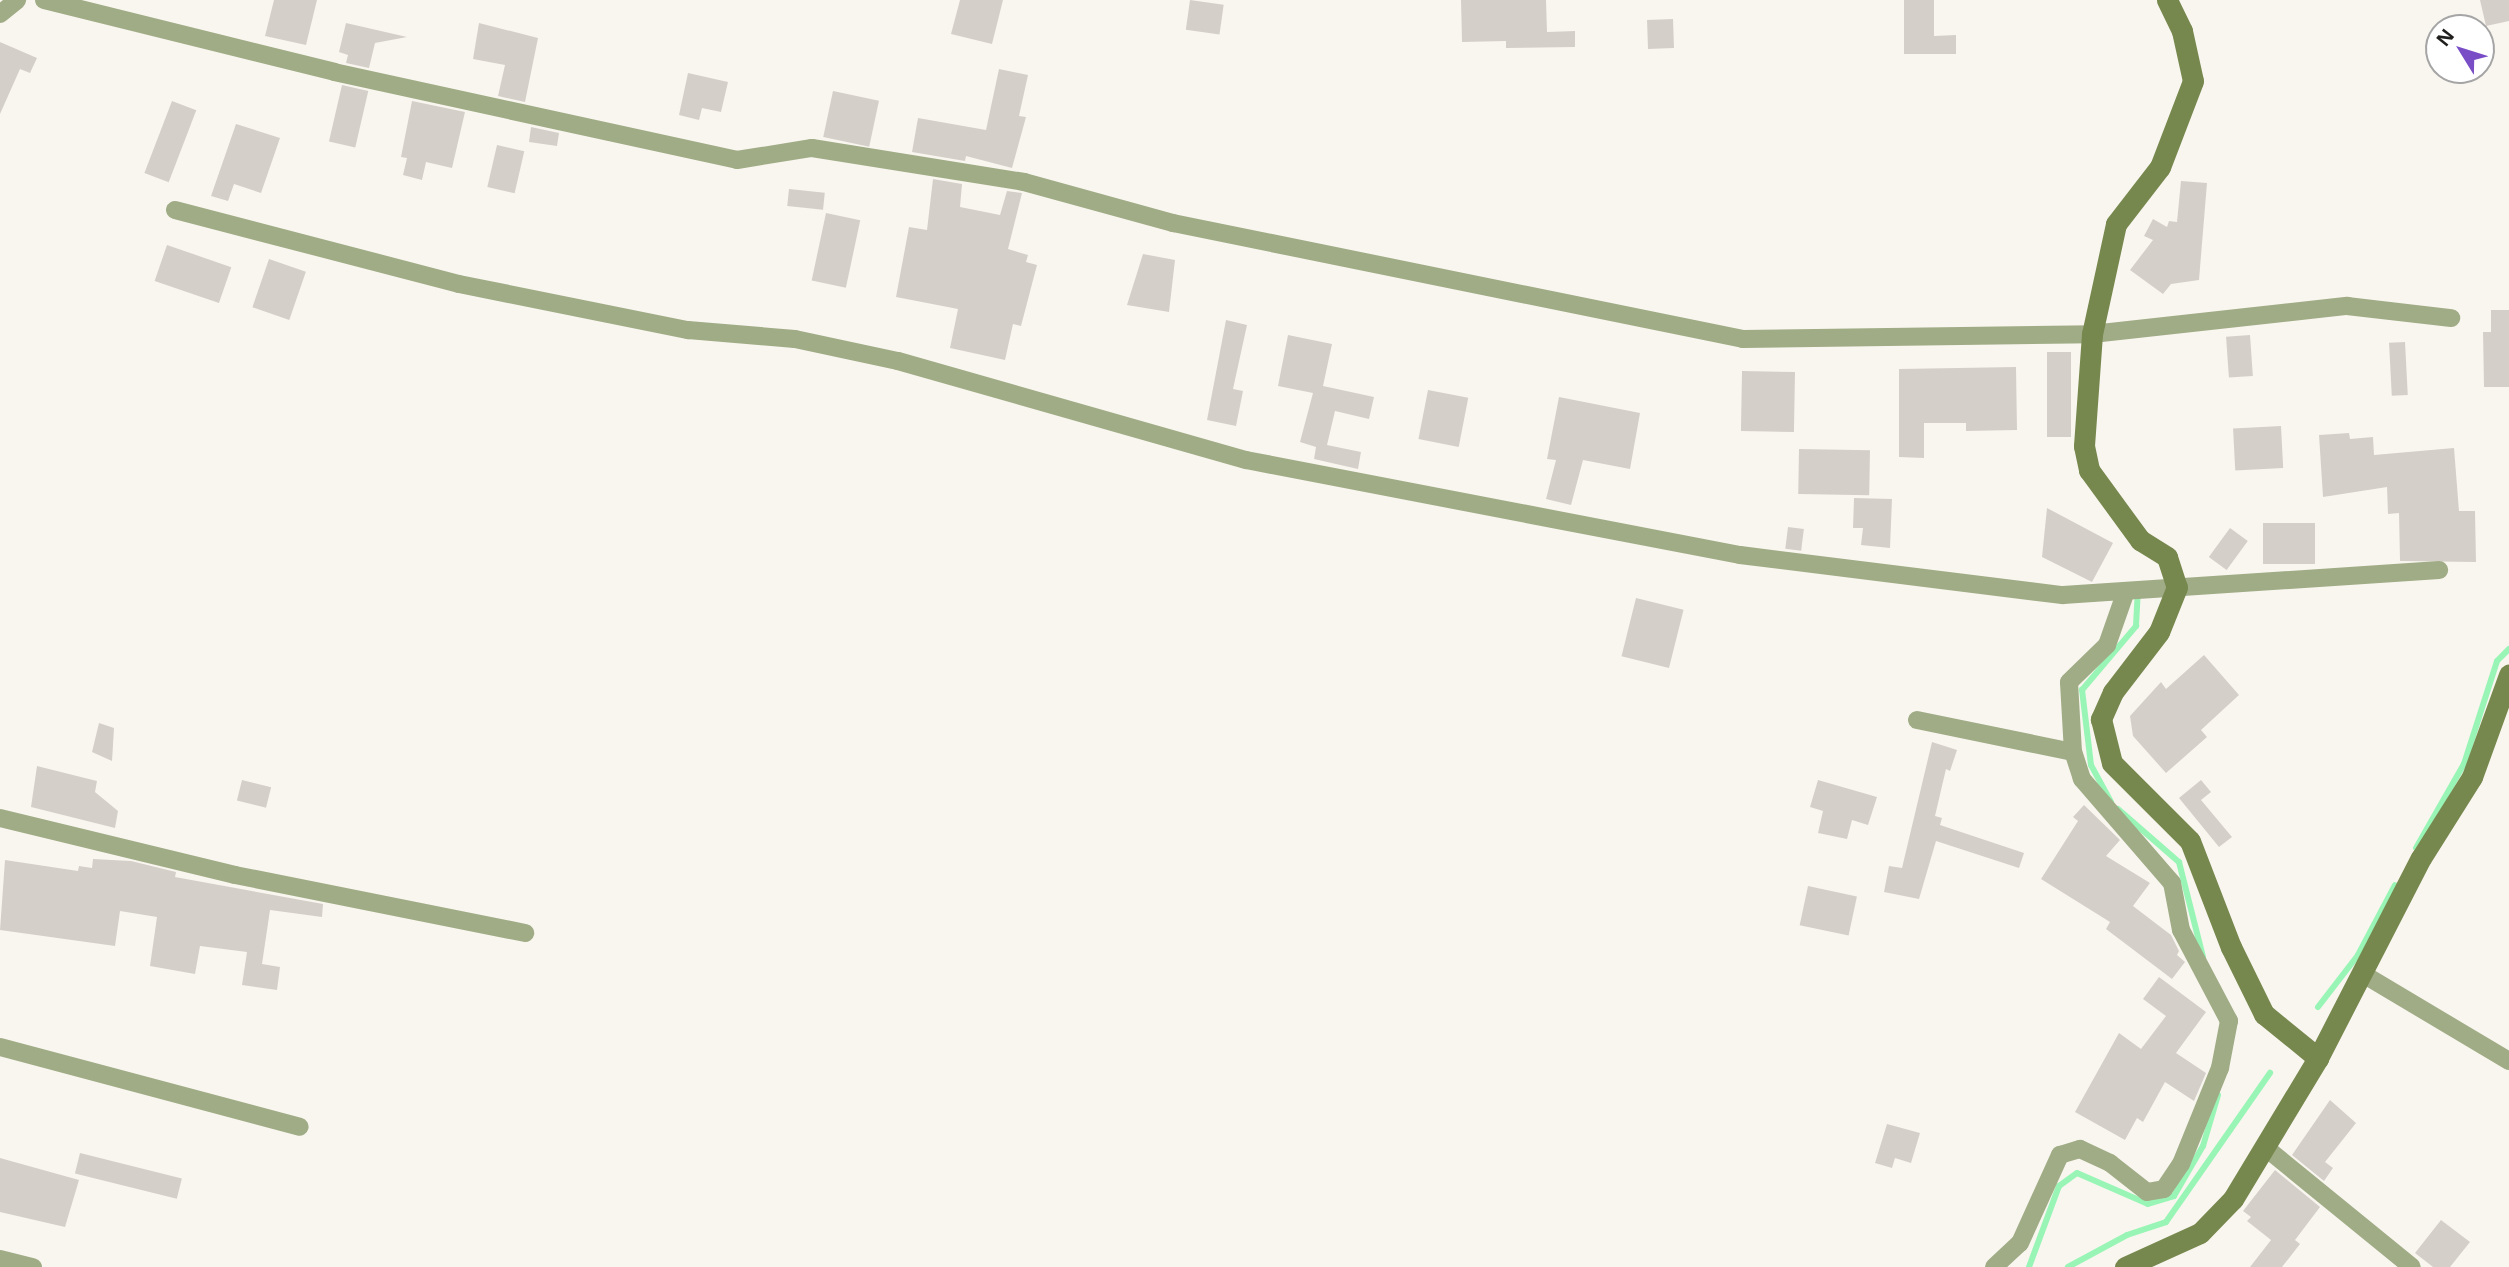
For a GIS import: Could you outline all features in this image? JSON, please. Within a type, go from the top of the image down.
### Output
[{"type":"street","points":[[0,14],[17,0]]},
{"type":"street","points":[[44,0],[334,72],[737,160],[812,148],[1024,182],[1173,223],[1743,340],[2092,334],[2347,306],[2451,318]]},
{"type":"street","points":[[2166,0],[2182,31],[2193,81],[2160,166],[2116,224],[2092,334],[2084,446],[2089,470],[2140,540],[2167,557],[2177,587],[2159,632],[2113,692],[2101,719],[2112,763],[2190,841],[2231,947],[2264,1014],[2318,1058]]},
{"type":"street","points":[[175,210],[459,284],[688,330],[795,339],[898,361],[1259,463],[1740,555],[2063,595],[2125,594],[2177,587],[2439,570]]},
{"type":"street","points":[[1994,1267],[2020,1243],[2060,1155],[2080,1149],[2110,1163],[2147,1192],[2164,1189],[2181,1164],[2220,1068],[2229,1021],[2181,930],[2172,883],[2082,779],[2073,752],[2069,682],[2107,645],[2125,594]]},
{"type":"street","points":[[2125,1267],[2200,1233],[2233,1199],[2318,1058],[2421,858],[2472,777],[2509,675]]},
{"type":"street","points":[[1917,720],[2073,752]]},
{"type":"street","points":[[0,818],[235,875],[525,933]]},
{"type":"street","points":[[2363,974],[2509,1061]]},
{"type":"street","points":[[0,1047],[300,1127]]},
{"type":"street","points":[[2266,1148],[2412,1267]]},
{"type":"street","points":[[0,1259],[33,1267]]},
{"type":"building","points":[[274,0],[317,0],[306,45],[265,36]]},
{"type":"building","points":[[960,0],[1003,0],[992,44],[951,34]]},
{"type":"building","points":[[1190,0],[1224,5],[1219,34],[1186,30]]},
{"type":"building","points":[[1461,0],[1546,0],[1547,32],[1575,31],[1575,47],[1506,48],[1506,41],[1462,42]]},
{"type":"building","points":[[1904,0],[1934,0],[1934,36],[1956,35],[1956,54],[1904,54]]},
{"type":"building","points":[[2480,0],[2509,0],[2509,21],[2495,24],[2495,14],[2483,14]]},
{"type":"building","points":[[1673,19],[1674,48],[1648,49],[1647,20]]},
{"type":"building","points":[[346,23],[407,37],[375,43],[369,68],[346,63],[348,55],[339,52]]},
{"type":"building","points":[[479,23],[538,38],[525,102],[498,96],[505,65],[473,59]]},
{"type":"building","points":[[0,42],[37,58],[30,73],[20,69],[0,114]]},
{"type":"building","points":[[999,69],[1028,75],[1019,116],[1026,117],[1012,168],[966,156],[965,161],[912,152],[918,118],[986,130]]},
{"type":"building","points":[[688,73],[728,82],[721,112],[702,108],[699,120],[679,115]]},
{"type":"building","points":[[342,85],[368,91],[355,148],[329,142]]},
{"type":"building","points":[[833,91],[879,101],[869,147],[823,137]]},
{"type":"building","points":[[172,101],[196,110],[169,182],[144,173]]},
{"type":"building","points":[[412,101],[465,112],[452,168],[426,162],[422,180],[403,175],[407,158],[401,157]]},
{"type":"building","points":[[236,124],[280,138],[261,193],[234,184],[228,201],[211,196]]},
{"type":"building","points":[[531,127],[559,133],[557,146],[529,142]]},
{"type":"building","points":[[497,145],[524,151],[515,193],[487,187]]},
{"type":"building","points":[[933,179],[962,184],[960,207],[1000,215],[1007,191],[1022,193],[1008,249],[1028,255],[1026,262],[1037,265],[1021,326],[1013,324],[1005,360],[950,348],[958,309],[896,297],[909,227],[927,230]]},
{"type":"building","points":[[2181,181],[2207,183],[2199,280],[2171,284],[2163,294],[2130,270],[2153,240],[2144,236],[2153,219],[2167,227],[2169,221],[2177,222]]},
{"type":"building","points":[[789,189],[825,193],[823,210],[787,206]]},
{"type":"building","points":[[826,213],[860,220],[846,288],[812,280]]},
{"type":"building","points":[[167,245],[231,267],[219,303],[155,281]]},
{"type":"building","points":[[1143,254],[1175,260],[1169,312],[1127,305]]},
{"type":"building","points":[[269,259],[306,272],[289,320],[252,307]]},
{"type":"building","points":[[2491,310],[2509,310],[2509,387],[2484,387],[2483,332],[2491,332]]},
{"type":"building","points":[[1226,320],[1247,325],[1233,389],[1243,391],[1236,426],[1207,420]]},
{"type":"building","points":[[1288,335],[1332,344],[1323,386],[1374,397],[1369,419],[1335,411],[1327,445],[1361,452],[1358,469],[1314,459],[1316,447],[1300,442],[1313,393],[1278,386]]},
{"type":"building","points":[[2250,335],[2253,376],[2229,378],[2226,337]]},
{"type":"building","points":[[2405,342],[2408,395],[2392,396],[2389,343]]},
{"type":"building","points":[[2047,352],[2071,352],[2071,437],[2047,437]]},
{"type":"building","points":[[2016,367],[2017,430],[1966,431],[1966,423],[1924,423],[1924,458],[1899,457],[1899,369]]},
{"type":"building","points":[[1742,371],[1795,372],[1794,432],[1741,431]]},
{"type":"building","points":[[1428,390],[1468,398],[1459,447],[1418,439]]},
{"type":"building","points":[[1559,397],[1640,413],[1630,469],[1583,460],[1571,505],[1546,499],[1556,460],[1547,459]]},
{"type":"building","points":[[2281,426],[2283,468],[2235,470],[2233,429]]},
{"type":"building","points":[[2349,433],[2350,439],[2373,437],[2374,455],[2454,448],[2459,511],[2475,511],[2476,562],[2400,561],[2399,513],[2388,514],[2387,487],[2323,497],[2319,435]]},
{"type":"building","points":[[1799,449],[1870,450],[1869,495],[1798,494]]},
{"type":"building","points":[[1854,498],[1892,499],[1890,548],[1861,545],[1863,528],[1853,528]]},
{"type":"building","points":[[2047,508],[2113,543],[2092,582],[2042,557]]},
{"type":"building","points":[[2263,523],[2315,523],[2315,564],[2263,564]]},
{"type":"building","points":[[1788,527],[1804,529],[1801,551],[1785,549]]},
{"type":"building","points":[[2230,528],[2248,541],[2227,570],[2209,557]]},
{"type":"building","points":[[1636,598],[1684,610],[1669,668],[1621,656]]},
{"type":"building","points":[[2204,655],[2239,695],[2201,730],[2207,737],[2166,773],[2133,736],[2130,716],[2161,682],[2166,689]]},
{"type":"building","points":[[99,723],[114,728],[112,761],[92,752]]},
{"type":"building","points":[[1932,742],[1957,750],[1950,771],[1946,769],[1935,816],[1942,818],[1940,825],[2024,853],[2019,868],[1936,841],[1919,899],[1884,892],[1889,866],[1902,868]]},
{"type":"building","points":[[37,766],[97,781],[95,792],[118,811],[115,828],[31,807]]},
{"type":"building","points":[[242,780],[271,787],[266,808],[237,800]]},
{"type":"building","points":[[1818,780],[1877,797],[1868,825],[1852,820],[1847,839],[1818,833],[1823,811],[1810,807]]},
{"type":"building","points":[[2201,780],[2211,792],[2201,800],[2232,837],[2219,847],[2179,798]]},
{"type":"building","points":[[2084,805],[2120,840],[2106,856],[2150,883],[2133,906],[2171,935],[2179,951],[2177,955],[2185,962],[2172,979],[2106,929],[2110,922],[2041,879],[2078,821],[2073,817]]},
{"type":"building","points":[[93,859],[131,861],[176,872],[175,877],[323,904],[322,917],[270,910],[262,964],[280,967],[277,990],[242,985],[247,952],[200,946],[195,974],[150,966],[157,917],[120,911],[115,946],[0,930],[5,860],[78,871],[79,866],[92,868]]},
{"type":"building","points":[[1808,886],[1857,896],[1849,936],[1800,925]]},
{"type":"building","points":[[2159,977],[2206,1012],[2176,1053],[2206,1073],[2194,1101],[2165,1082],[2143,1122],[2137,1118],[2125,1140],[2075,1112],[2119,1033],[2141,1049],[2166,1016],[2143,999]]},
{"type":"building","points":[[2330,1100],[2356,1123],[2325,1162],[2333,1168],[2324,1181],[2292,1155]]},
{"type":"building","points":[[1887,1124],[1920,1133],[1911,1163],[1895,1158],[1892,1168],[1875,1163]]},
{"type":"building","points":[[80,1153],[182,1178],[177,1199],[75,1173]]},
{"type":"building","points":[[0,1158],[79,1180],[65,1227],[0,1212]]},
{"type":"building","points":[[2275,1170],[2320,1207],[2295,1240],[2300,1244],[2282,1267],[2250,1267],[2271,1240],[2247,1221],[2251,1217],[2243,1211]]},
{"type":"building","points":[[2441,1220],[2470,1242],[2450,1267],[2433,1267],[2415,1253]]},
{"type":"waterway","points":[[2111,802],[2091,765],[2082,690],[2136,626],[2138,593]]},
{"type":"waterway","points":[[2416,848],[2464,764],[2497,661],[2509,649]]},
{"type":"waterway","points":[[2118,809],[2179,862],[2203,957]]},
{"type":"waterway","points":[[2318,1007],[2358,955],[2395,885]]},
{"type":"waterway","points":[[2068,1267],[2127,1235],[2166,1222],[2270,1073]]},
{"type":"waterway","points":[[2029,1267],[2059,1186],[2077,1173],[2148,1204],[2174,1196],[2203,1146],[2218,1095]]}]
